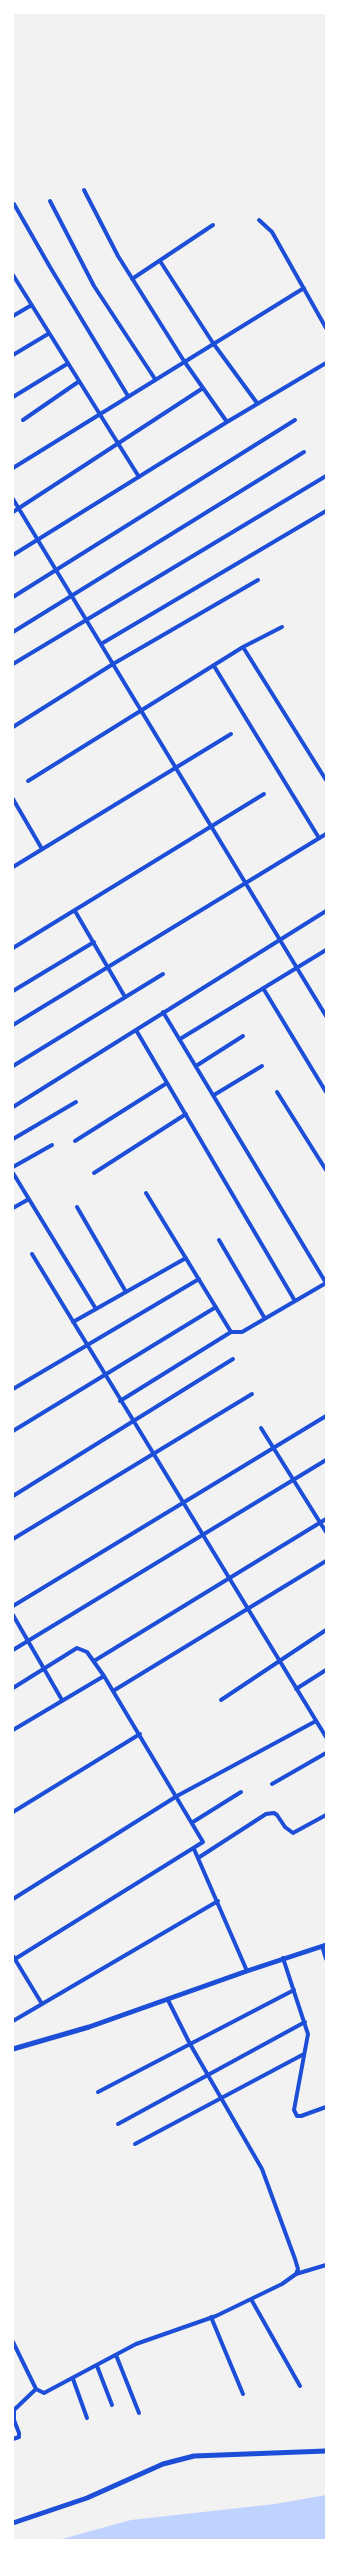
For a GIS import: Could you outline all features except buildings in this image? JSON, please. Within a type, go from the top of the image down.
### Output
[{"type":"street","points":[[84,190],[132,279],[184,361],[227,422]]},
{"type":"street","points":[[50,201],[94,286],[155,379]]},
{"type":"street","points":[[14,204],[50,267],[128,396]]},
{"type":"street","points":[[259,220],[272,232],[326,328]]},
{"type":"street","points":[[132,279],[213,225]]},
{"type":"street","points":[[160,261],[213,343],[257,403]]},
{"type":"street","points":[[13,275],[30,306],[139,477]]},
{"type":"street","points":[[13,468],[304,288]]},
{"type":"street","points":[[13,316],[30,306]]},
{"type":"street","points":[[13,355],[48,334]]},
{"type":"street","points":[[13,555],[257,403],[326,363]]},
{"type":"street","points":[[13,397],[67,364]]},
{"type":"street","points":[[23,420],[78,382]]},
{"type":"street","points":[[13,512],[204,388]]},
{"type":"street","points":[[13,597],[296,420]]},
{"type":"street","points":[[13,632],[304,452]]},
{"type":"street","points":[[13,664],[326,476]]},
{"type":"street","points":[[13,499],[326,1016]]},
{"type":"street","points":[[101,644],[326,511]]},
{"type":"street","points":[[13,727],[113,664],[258,580]]},
{"type":"street","points":[[28,781],[243,647],[282,627]]},
{"type":"street","points":[[243,647],[326,780]]},
{"type":"street","points":[[214,666],[319,838]]},
{"type":"street","points":[[13,866],[231,734]]},
{"type":"street","points":[[13,948],[264,794]]},
{"type":"street","points":[[13,799],[42,849]]},
{"type":"street","points":[[13,1026],[326,834]]},
{"type":"street","points":[[75,911],[125,997]]},
{"type":"street","points":[[13,1107],[326,911]]},
{"type":"street","points":[[13,991],[94,942]]},
{"type":"street","points":[[180,1039],[326,950]]},
{"type":"street","points":[[13,1066],[163,974]]},
{"type":"street","points":[[263,988],[326,1092]]},
{"type":"street","points":[[120,1401],[231,1332],[242,1332],[326,1283],[163,1012]]},
{"type":"street","points":[[136,1030],[295,1301]]},
{"type":"street","points":[[196,1066],[243,1036]]},
{"type":"street","points":[[214,1095],[262,1066]]},
{"type":"street","points":[[75,1142],[168,1083]]},
{"type":"street","points":[[277,1092],[326,1170]]},
{"type":"street","points":[[13,1139],[76,1102]]},
{"type":"street","points":[[94,1173],[186,1114]]},
{"type":"street","points":[[13,1167],[52,1145]]},
{"type":"street","points":[[13,1173],[96,1309]]},
{"type":"street","points":[[146,1193],[231,1332]]},
{"type":"street","points":[[13,1208],[29,1199]]},
{"type":"street","points":[[77,1207],[126,1292]]},
{"type":"street","points":[[219,1240],[264,1318]]},
{"type":"street","points":[[32,1254],[133,1423],[326,1737]]},
{"type":"street","points":[[73,1322],[186,1258]]},
{"type":"street","points":[[13,1389],[199,1279]]},
{"type":"street","points":[[13,1431],[216,1307]]},
{"type":"street","points":[[13,1496],[234,1359]]},
{"type":"street","points":[[13,1539],[154,1455],[252,1394]]},
{"type":"street","points":[[13,1606],[326,1416]]},
{"type":"street","points":[[261,1428],[292,1481],[321,1522],[326,1532]]},
{"type":"street","points":[[13,1650],[326,1460]]},
{"type":"street","points":[[94,1661],[326,1519]]},
{"type":"street","points":[[113,1691],[326,1561]]},
{"type":"street","points":[[13,1615],[62,1700]]},
{"type":"street","points":[[221,1700],[326,1630]]},
{"type":"street","points":[[13,1688],[77,1648],[82,1648],[94,1661],[104,1676],[193,1822],[203,1842],[194,1849],[14,1958],[42,2004]]},
{"type":"street","points":[[296,1689],[326,1670]]},
{"type":"street","points":[[13,1730],[104,1676]]},
{"type":"street","points":[[13,1899],[177,1796],[316,1721]]},
{"type":"street","points":[[13,1812],[140,1734]]},
{"type":"street","points":[[272,1784],[326,1753]]},
{"type":"street","points":[[193,1822],[241,1792]]},
{"type":"street","points":[[198,1858],[266,1814],[274,1812],[285,1827],[293,1833],[326,1815]]},
{"type":"street","points":[[194,1849],[247,1970]]},
{"type":"street","points":[[13,2021],[218,1901]]},
{"type":"street","points":[[13,2048],[90,2027],[168,2000],[247,1970],[324,1946],[326,1959]]},
{"type":"street","points":[[283,1958],[308,2034],[295,2114],[301,2116],[326,2107]]},
{"type":"street","points":[[98,2092],[294,1990]]},
{"type":"street","points":[[168,2000],[190,2044],[223,2098],[262,2169],[295,2259],[298,2269],[296,2274]]},
{"type":"street","points":[[118,2124],[305,2022]]},
{"type":"street","points":[[135,2144],[304,2054]]},
{"type":"street","points":[[13,2342],[36,2389],[44,2393],[148,2339],[211,2318],[282,2284],[296,2274],[326,2265]]},
{"type":"street","points":[[251,2299],[300,2386]]},
{"type":"street","points":[[211,2318],[243,2394]]},
{"type":"street","points":[[116,2355],[139,2413]]},
{"type":"street","points":[[97,2366],[112,2405]]},
{"type":"street","points":[[73,2379],[87,2418]]},
{"type":"street","points":[[13,2439],[19,2438],[20,2433],[14,2420],[14,2410],[36,2389]]},
{"type":"street","points":[[13,2523],[87,2498],[163,2464],[194,2456],[326,2451]]},
{"type":"water","points":[[326,2495],[326,2540],[58,2540],[131,2520],[275,2504]]}]
